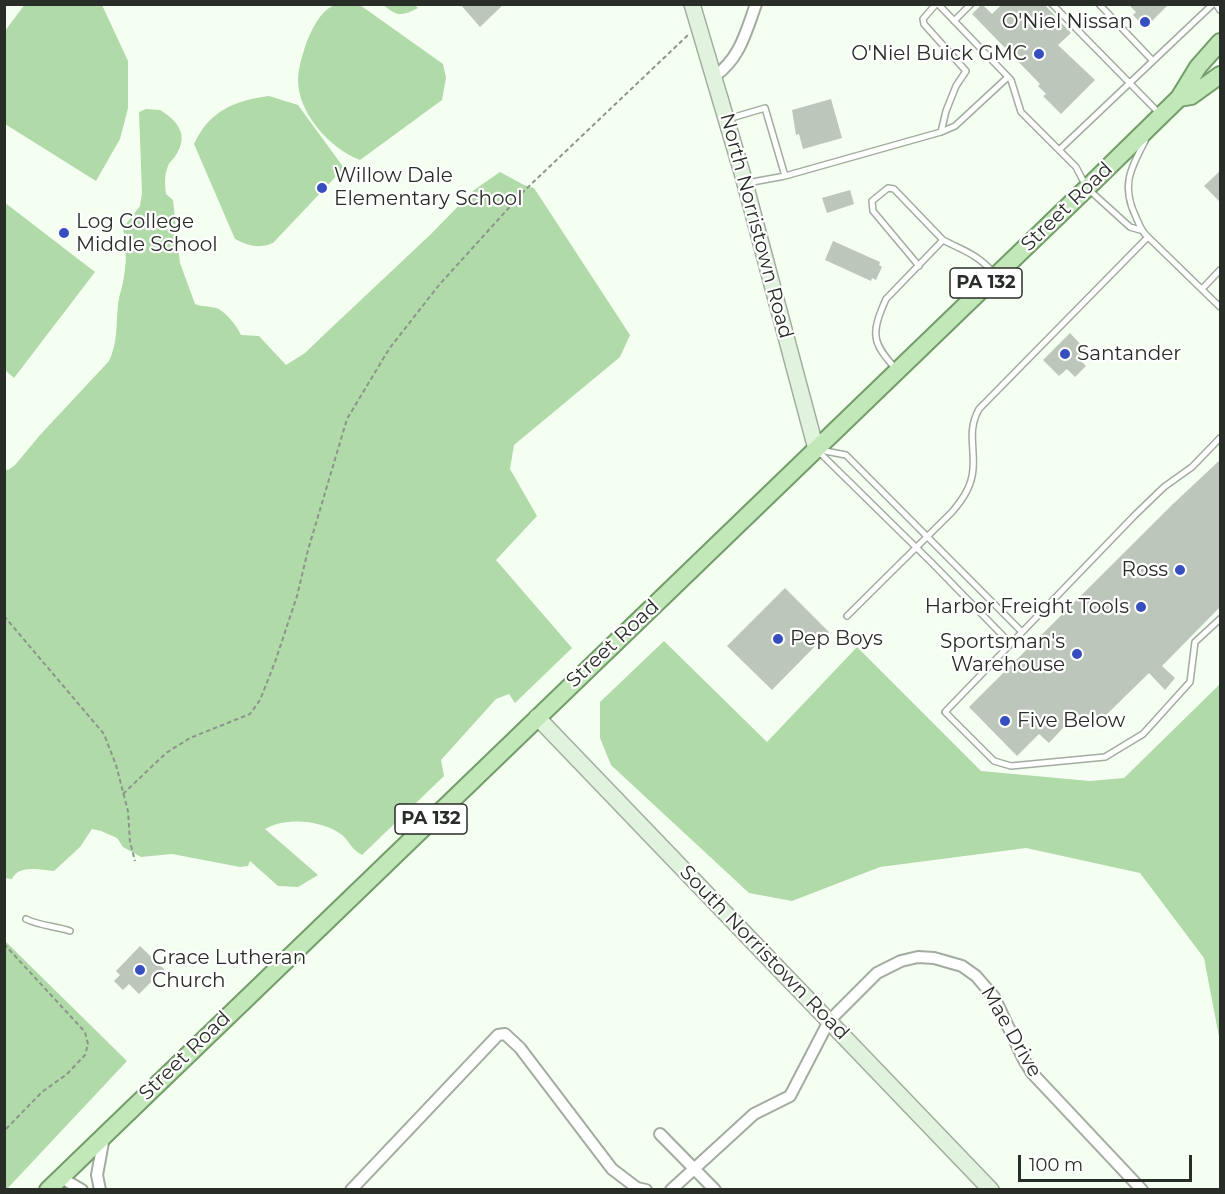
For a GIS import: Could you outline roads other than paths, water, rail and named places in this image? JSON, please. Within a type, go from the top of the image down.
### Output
[{"type":"main road","name":"Street Road","points":[[48,1190],[1160,117],[1179,98],[1198,67],[1221,42]]},
{"type":"main road","name":"Street Road","points":[[1179,98],[1191,96],[1221,75]]},
{"type":"street","name":"North Norristown Road","points":[[693,4],[745,183],[816,449]]},
{"type":"street","points":[[715,76],[733,60],[741,48],[756,4]]},
{"type":"street","name":"South Norristown Road","points":[[537,717],[991,1190]]},
{"type":"street","name":"Mae Drive","points":[[671,1190],[754,1114],[790,1096],[829,1021],[877,974],[901,961],[918,957],[934,958],[962,966],[976,976],[994,997],[1032,1073],[1142,1190]]},
{"type":"street","points":[[351,1190],[498,1035],[505,1034],[520,1048],[612,1169],[629,1186],[646,1190]]},
{"type":"street","points":[[100,1190],[97,1175],[104,1134]]},
{"type":"street","points":[[660,1134],[695,1167],[715,1190]]},
{"type":"street","points":[[60,1177],[82,1190]]},
{"type":"lane","points":[[941,132],[956,86],[966,71],[924,24],[923,19],[937,4],[1008,76],[1021,112],[1076,167],[1087,188],[1130,227],[1140,230],[1148,237],[1221,307]]},
{"type":"lane","points":[[954,21],[971,4]]},
{"type":"lane","points":[[1052,4],[1160,117],[1136,157],[1129,179],[1129,202],[1140,230]]},
{"type":"lane","points":[[1099,4],[1153,61]]},
{"type":"lane","points":[[1059,150],[1214,4],[1221,9]]},
{"type":"lane","points":[[745,183],[785,176],[941,132],[955,126],[1008,76]]},
{"type":"lane","points":[[727,119],[765,108],[785,176]]},
{"type":"lane","points":[[919,266],[873,211],[872,201],[888,188],[894,189],[944,240],[970,252],[996,274]]},
{"type":"lane","points":[[847,616],[952,512],[968,488],[974,467],[972,431],[974,418],[980,409],[1148,237]]},
{"type":"lane","points":[[897,370],[881,353],[876,342],[878,320],[886,299],[944,240]]},
{"type":"lane","points":[[1202,290],[1221,270]]},
{"type":"lane","points":[[1221,438],[1192,467],[1164,487],[1135,515],[945,712],[994,761],[1011,766],[1105,757],[1143,734],[1190,682],[1195,642],[1221,619]]},
{"type":"lane","points":[[816,449],[846,456],[1021,631]]},
{"type":"lane","points":[[816,449],[1010,643]]},
{"type":"lane","points":[[26,920],[44,927],[70,931]]},
{"type":"place","name":"O'Niel Nissan","points":[[1145,22]]},
{"type":"place","name":"O'Niel Buick GMC","points":[[1039,54]]},
{"type":"place","name":"Willow Dale Elementary School","points":[[322,188]]},
{"type":"place","name":"Log College Middle School","points":[[64,233]]},
{"type":"place","name":"Santander","points":[[1065,354]]},
{"type":"place","name":"Ross","points":[[1180,570]]},
{"type":"place","name":"Harbor Freight Tools","points":[[1141,607]]},
{"type":"place","name":"Pep Boys","points":[[778,639]]},
{"type":"place","name":"Sportsman's Warehouse","points":[[1077,654]]},
{"type":"place","name":"Five Below","points":[[1005,721]]},
{"type":"place","name":"Grace Lutheran Church","points":[[140,970]]}]
